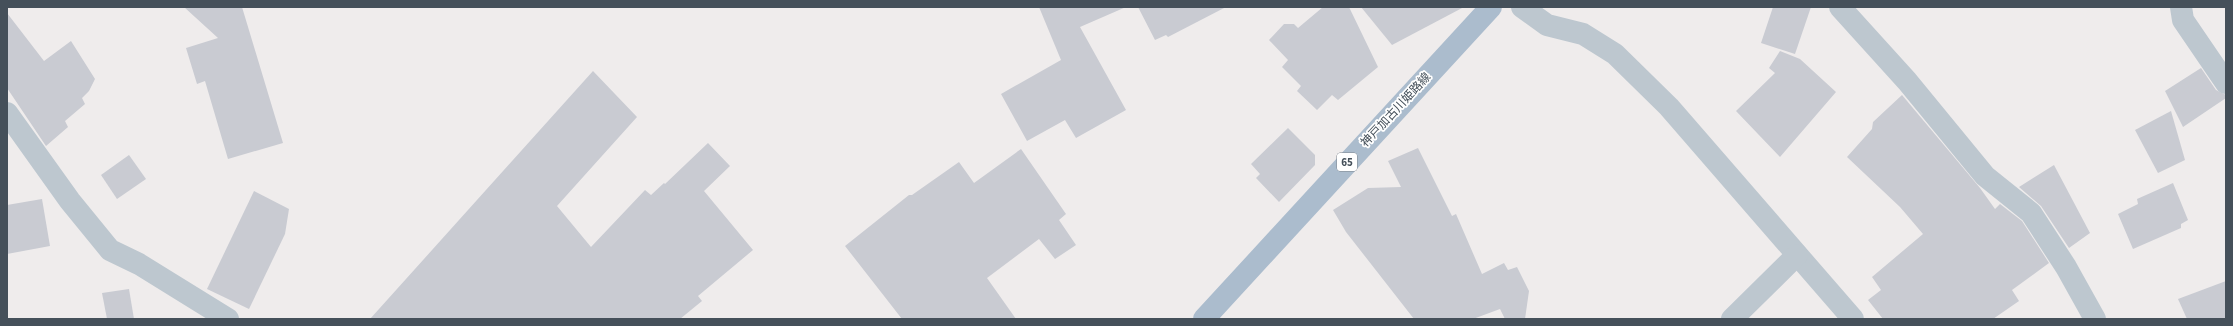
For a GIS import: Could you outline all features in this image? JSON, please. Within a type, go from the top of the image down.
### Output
[{"type":"main road","name":"神戸加古川姫路線","points":[[1204,319],[1491,7]]},
{"type":"street","points":[[1522,7],[1547,25],[1583,34],[1615,54],[1669,106],[1796,255],[1853,319]]},
{"type":"street","points":[[1840,7],[1907,81],[1985,176],[2031,213],[2066,267],[2095,319]]},
{"type":"street","points":[[2181,7],[2183,20],[2226,83]]},
{"type":"street","points":[[7,113],[70,201],[110,250],[139,264],[227,319]]},
{"type":"street","points":[[1732,319],[1796,255]]},
{"type":"building","points":[[184,7],[242,7],[283,143],[228,159],[205,81],[197,84],[186,48],[218,38]]},
{"type":"building","points":[[1039,7],[1126,7],[1080,27],[1126,110],[1076,138],[1065,120],[1027,141],[1001,94],[1061,60]]},
{"type":"building","points":[[1138,7],[1226,7],[1168,37],[1166,35],[1155,40]]},
{"type":"building","points":[[1323,7],[1349,7],[1378,67],[1338,100],[1332,95],[1317,110],[1297,91],[1301,86],[1282,67],[1288,60],[1269,40],[1284,24],[1294,24],[1298,28]]},
{"type":"building","points":[[1361,7],[1464,7],[1392,45]]},
{"type":"building","points":[[1773,7],[1811,7],[1795,54],[1761,43]]},
{"type":"building","points":[[7,13],[44,61],[71,41],[95,79],[89,91],[82,98],[85,104],[65,121],[68,127],[46,146],[7,88]]},
{"type":"building","points":[[1780,51],[1800,59],[1836,92],[1780,157],[1736,111],[1775,73],[1769,68]]},
{"type":"building","points":[[2201,68],[2216,90],[2226,95],[2226,98],[2183,127],[2165,91]]},
{"type":"building","points":[[593,71],[637,117],[557,206],[591,247],[645,190],[651,195],[664,183],[665,184],[708,143],[730,166],[704,191],[753,250],[698,296],[702,301],[680,319],[370,319]]},
{"type":"building","points":[[1902,95],[1980,188],[1995,209],[2000,204],[2022,221],[2049,263],[2012,290],[2019,301],[1993,319],[1883,319],[1868,300],[1881,290],[1872,277],[1923,234],[1900,207],[1847,157],[1872,129],[1873,122]]},
{"type":"building","points":[[2171,111],[2185,160],[2158,173],[2135,130]]},
{"type":"building","points":[[1288,128],[1315,155],[1315,165],[1279,202],[1256,178],[1260,174],[1251,164]]},
{"type":"building","points":[[1418,148],[1452,216],[1456,214],[1482,274],[1504,263],[1508,270],[1517,267],[1529,291],[1525,319],[1505,319],[1500,309],[1473,319],[1414,319],[1346,232],[1333,210],[1368,188],[1401,187],[1388,161]]},
{"type":"building","points":[[1021,149],[1066,214],[1059,220],[1076,245],[1055,259],[1039,239],[987,278],[1016,319],[902,319],[845,246],[909,195],[912,195],[959,162],[974,183]]},
{"type":"building","points":[[129,155],[146,179],[117,199],[101,175]]},
{"type":"building","points":[[2054,165],[2090,233],[2069,248],[2041,206],[2019,187]]},
{"type":"building","points":[[2173,183],[2188,220],[2181,224],[2181,228],[2133,249],[2118,214],[2138,204],[2137,199]]},
{"type":"building","points":[[254,191],[289,209],[285,234],[249,309],[207,289]]},
{"type":"building","points":[[42,199],[50,246],[7,254],[7,205]]},
{"type":"building","points":[[2226,281],[2226,319],[2187,319],[2178,299]]},
{"type":"building","points":[[129,289],[134,319],[107,319],[102,293]]}]
